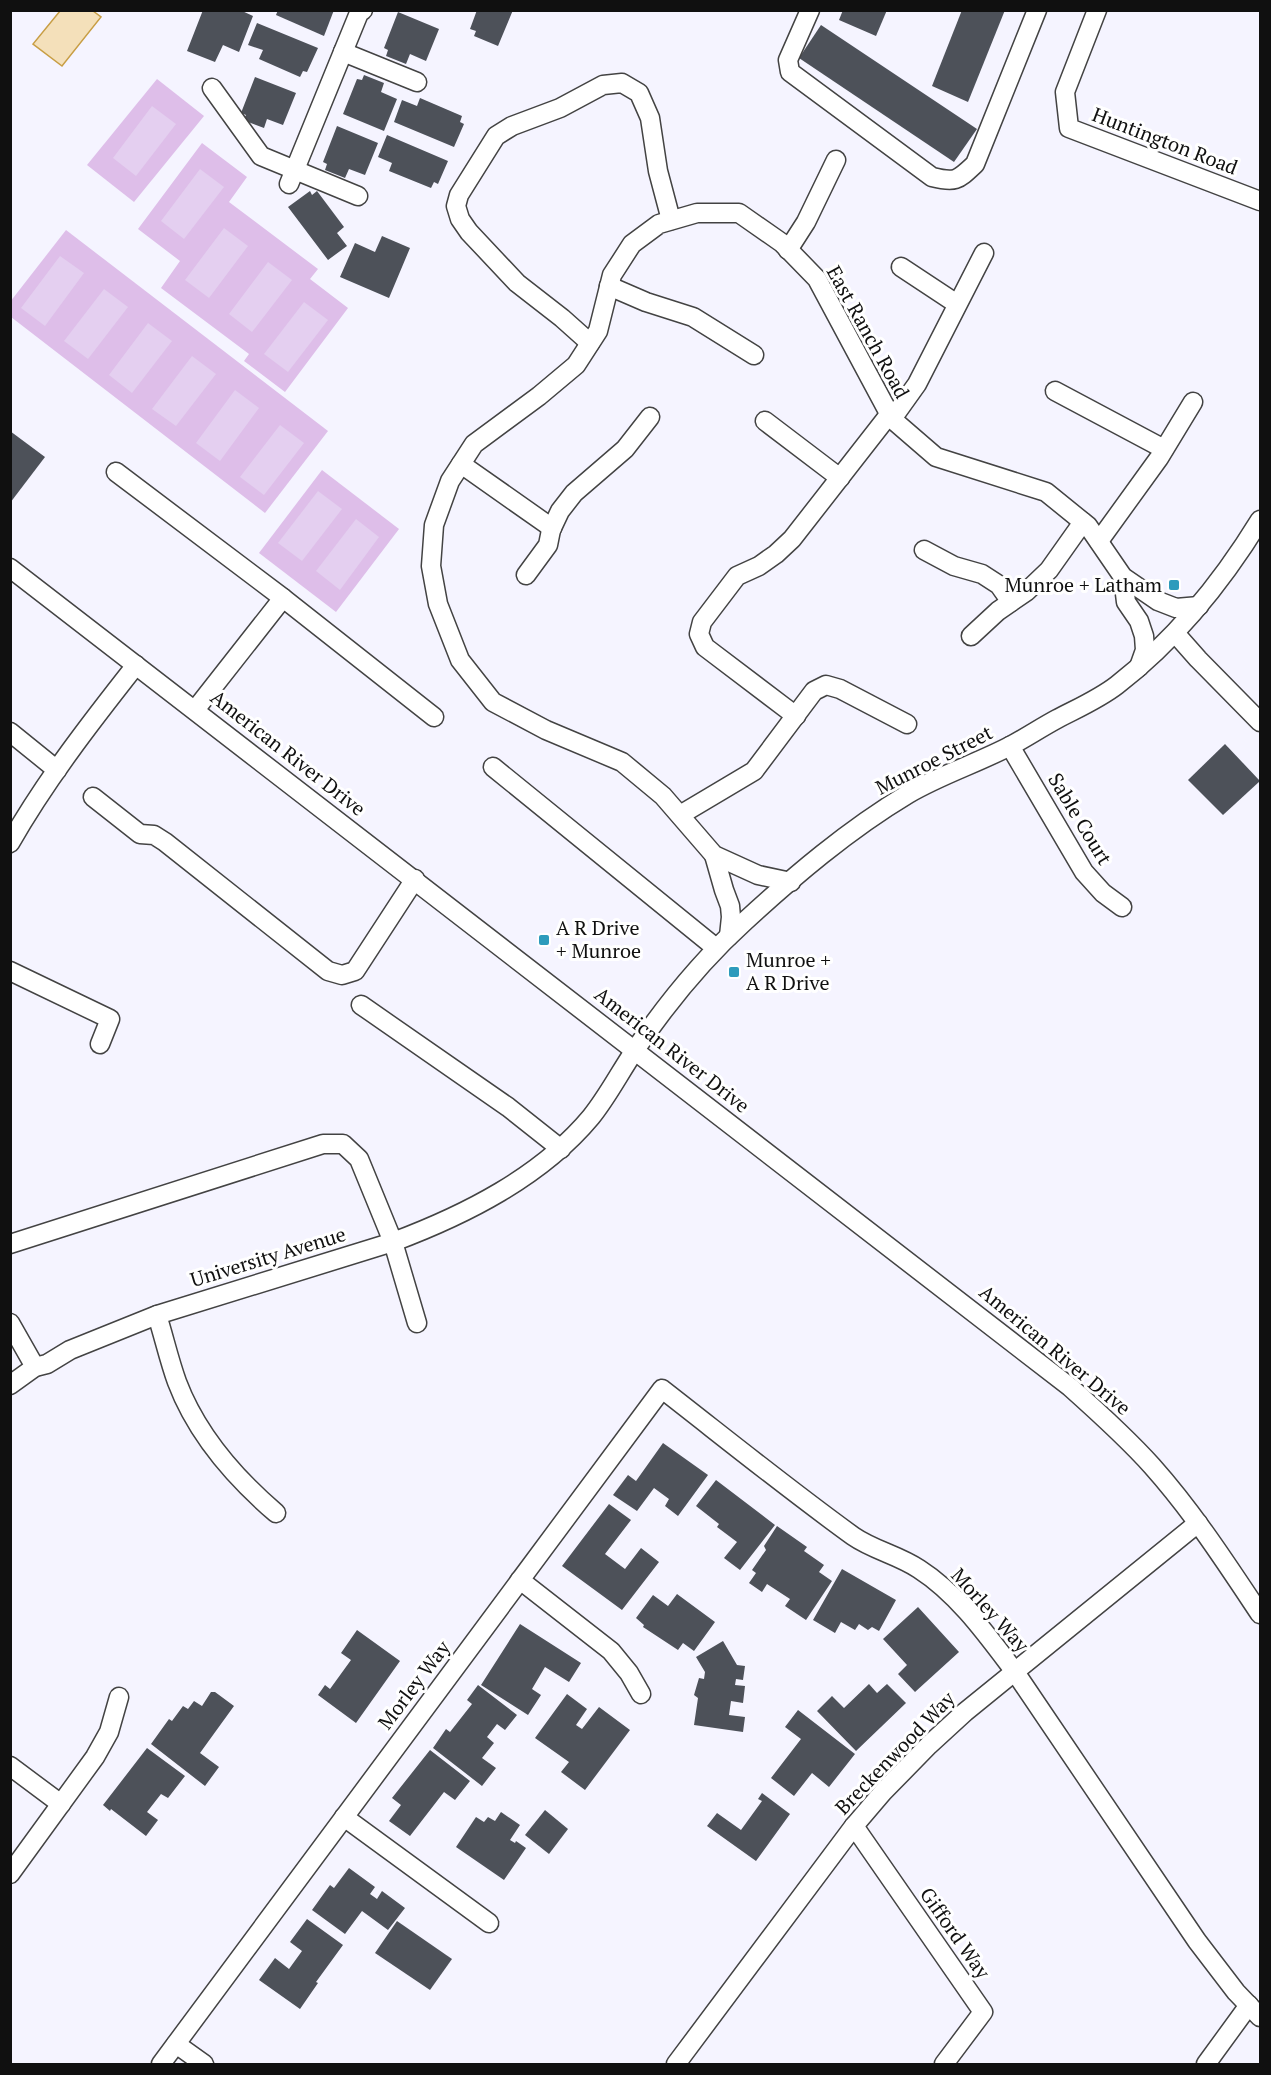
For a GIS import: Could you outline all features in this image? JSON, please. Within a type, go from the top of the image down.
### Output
[{"type":"street","points":[[292,177],[359,13],[363,10]]},
{"type":"street","points":[[810,10],[788,60],[790,72],[932,177],[950,181],[959,179],[975,164],[1037,10]]},
{"type":"street","name":"Huntington Road","points":[[1097,10],[1065,92],[1069,128],[1260,201]]},
{"type":"street","points":[[343,52],[417,82]]},
{"type":"street","points":[[590,343],[517,283],[469,232],[460,219],[456,206],[459,195],[496,136],[512,126],[560,108],[603,85],[622,83],[639,93],[650,118],[658,171],[671,220]]},
{"type":"street","points":[[212,87],[261,156],[292,177],[358,196]]},
{"type":"street","points":[[788,250],[806,222],[836,160]]},
{"type":"street","name":"East Ranch Road","points":[[722,942],[731,917],[730,906],[714,855],[663,795],[622,762],[546,730],[493,702],[460,660],[438,604],[431,566],[434,525],[450,481],[474,444],[539,396],[576,365],[598,331],[612,275],[632,244],[659,224],[697,213],[739,213],[788,250],[817,279],[890,418],[936,457],[1046,492],[1088,526],[1123,577],[1158,601],[1176,609],[1199,606]]},
{"type":"street","points":[[796,716],[705,647],[699,634],[702,622],[737,576],[759,566],[792,539],[917,384],[984,253]]},
{"type":"street","points":[[901,267],[957,304]]},
{"type":"street","points":[[609,286],[646,302],[693,317],[754,354]]},
{"type":"street","points":[[1055,391],[1164,449]]},
{"type":"street","points":[[1099,541],[1164,449],[1193,402]]},
{"type":"street","points":[[526,575],[548,544],[552,528],[574,493],[625,449],[650,417]]},
{"type":"street","points":[[765,420],[840,478]]},
{"type":"street","points":[[461,464],[552,528]]},
{"type":"street","points":[[116,472],[283,598],[434,717]]},
{"type":"street","name":"Munroe Street","points":[[634,1051],[682,986],[722,942],[821,855],[909,794],[1010,746],[1116,686],[1175,633],[1199,606],[1217,584],[1260,520]]},
{"type":"street","points":[[971,636],[1049,570],[1083,522]]},
{"type":"street","points":[[924,550],[954,566],[982,574],[999,585],[1011,602]]},
{"type":"street","name":"American River Drive","points":[[10,568],[1070,1387],[1106,1418],[1152,1466],[1198,1523],[1260,1614]]},
{"type":"street","points":[[1123,577],[1126,602],[1139,621],[1144,636],[1144,650],[1138,667]]},
{"type":"street","points":[[195,710],[283,598]]},
{"type":"street","points":[[1175,633],[1197,659],[1260,722]]},
{"type":"street","points":[[10,843],[57,770],[136,665]]},
{"type":"street","points":[[680,815],[754,771],[814,691],[826,685],[840,689],[907,724]]},
{"type":"street","points":[[10,732],[57,770]]},
{"type":"street","name":"Sable Court","points":[[1010,746],[1084,872],[1103,893],[1122,907]]},
{"type":"street","points":[[493,767],[722,942]]},
{"type":"street","points":[[93,797],[140,834],[154,835],[165,842],[328,972],[342,975],[355,971],[415,879]]},
{"type":"street","name":"East Ranch Road","points":[[714,855],[758,875],[791,882]]},
{"type":"street","points":[[10,971],[110,1019],[100,1044]]},
{"type":"street","points":[[361,1005],[508,1107],[561,1149]]},
{"type":"street","name":"University Avenue","points":[[10,1385],[35,1367],[47,1364],[70,1350],[157,1315],[393,1242],[423,1231],[497,1196],[561,1149],[607,1096],[634,1051]]},
{"type":"street","points":[[10,1244],[323,1144],[343,1144],[359,1159],[393,1242],[417,1323]]},
{"type":"street","points":[[157,1315],[177,1381],[190,1411],[227,1466],[276,1514]]},
{"type":"street","points":[[10,1323],[35,1367]]},
{"type":"street","name":"Morley Way","points":[[161,2064],[662,1389],[855,1538],[895,1555],[930,1577],[957,1601],[989,1637],[1015,1672],[1218,1970],[1255,2011]]},
{"type":"street","name":"Breckenwood Way","points":[[676,2064],[854,1826],[883,1792],[929,1745],[1198,1523]]},
{"type":"street","points":[[520,1580],[611,1651],[629,1673],[641,1694]]},
{"type":"street","points":[[10,1874],[95,1757],[109,1732],[119,1697]]},
{"type":"street","points":[[10,1766],[61,1804]]},
{"type":"street","points":[[344,1817],[489,1923]]},
{"type":"street","name":"Gifford Way","points":[[854,1826],[983,2012],[944,2064]]},
{"type":"street","points":[[1206,2064],[1255,2011]]},
{"type":"street","points":[[176,2044],[204,2064]]},
{"type":"shaded area","points":[[60,11],[93,11],[101,17],[62,66],[33,44]]},
{"type":"shaded area","points":[[157,79],[204,116],[134,202],[87,165]]},
{"type":"shaded area","points":[[152,106],[176,124],[136,176],[113,158]]},
{"type":"shaded area","points":[[202,143],[247,177],[229,202],[318,269],[310,279],[348,308],[285,392],[244,361],[249,354],[161,288],[180,261],[138,229]]},
{"type":"shaded area","points":[[200,169],[224,187],[184,239],[161,221]]},
{"type":"shaded area","points":[[224,228],[248,246],[209,298],[185,280]]},
{"type":"shaded area","points":[[66,230],[328,431],[265,513],[11,317],[10,302]]},
{"type":"shaded area","points":[[60,256],[84,273],[45,326],[21,308]]},
{"type":"shaded area","points":[[268,262],[292,280],[252,332],[229,314]]},
{"type":"shaded area","points":[[104,289],[128,307],[88,359],[64,341]]},
{"type":"shaded area","points":[[304,302],[328,320],[288,372],[264,354]]},
{"type":"shaded area","points":[[148,323],[172,341],[132,393],[109,375]]},
{"type":"shaded area","points":[[192,356],[216,374],[176,426],[152,409]]},
{"type":"shaded area","points":[[235,390],[259,408],[220,461],[196,443]]},
{"type":"shaded area","points":[[280,425],[304,443],[264,495],[240,477]]},
{"type":"shaded area","points":[[322,470],[399,529],[336,612],[259,553]]},
{"type":"shaded area","points":[[318,491],[342,509],[302,561],[278,543]]},
{"type":"shaded area","points":[[356,519],[379,537],[340,590],[316,571]]},
{"type":"building","points":[[203,10],[240,10],[253,16],[239,52],[223,45],[215,62],[187,51]]},
{"type":"building","points":[[278,10],[334,10],[324,36],[276,15]]},
{"type":"building","points":[[477,10],[513,10],[498,46],[474,36],[476,31],[470,29]]},
{"type":"building","points":[[843,10],[887,10],[876,36],[839,20]]},
{"type":"building","points":[[962,10],[1005,10],[968,102],[932,86]]},
{"type":"building","points":[[398,12],[439,29],[426,61],[410,54],[406,64],[386,56],[388,50],[384,48]]},
{"type":"building","points":[[257,23],[318,48],[307,72],[303,71],[300,77],[259,59],[263,50],[248,45]]},
{"type":"building","points":[[821,25],[977,129],[954,162],[799,58]]},
{"type":"building","points":[[364,75],[384,83],[381,92],[397,99],[384,131],[343,114],[357,79],[362,80]]},
{"type":"building","points":[[255,77],[296,93],[283,125],[267,119],[264,128],[243,120],[246,115],[241,113]]},
{"type":"building","points":[[420,98],[462,116],[460,122],[464,124],[454,147],[394,122],[402,100],[417,106]]},
{"type":"building","points":[[337,126],[378,143],[365,175],[349,169],[345,178],[325,170],[327,164],[323,162]]},
{"type":"building","points":[[387,135],[448,161],[438,184],[434,182],[431,188],[389,171],[392,163],[378,157]]},
{"type":"building","points":[[310,191],[312,195],[317,191],[344,227],[337,233],[347,246],[328,260],[288,207]]},
{"type":"building","points":[[382,236],[410,248],[389,298],[340,277],[355,243],[375,252]]},
{"type":"building","points":[[10,431],[45,457],[10,503]]},
{"type":"building","points":[[1225,744],[1260,781],[1223,815],[1188,780]]},
{"type":"building","points":[[663,1443],[708,1475],[678,1516],[665,1506],[669,1499],[654,1488],[637,1511],[613,1495],[628,1475],[636,1481]]},
{"type":"building","points":[[716,1480],[775,1525],[740,1570],[724,1558],[737,1542],[717,1527],[719,1524],[696,1506]]},
{"type":"building","points":[[609,1504],[631,1520],[605,1554],[625,1569],[641,1548],[659,1562],[622,1610],[562,1566]]},
{"type":"building","points":[[777,1526],[807,1547],[804,1551],[824,1565],[819,1572],[832,1581],[806,1620],[785,1606],[790,1599],[767,1584],[762,1592],[749,1583],[756,1573],[752,1570],[766,1550],[764,1546]]},
{"type":"building","points":[[842,1569],[896,1600],[879,1631],[872,1627],[868,1630],[859,1624],[855,1630],[841,1622],[835,1633],[813,1620]]},
{"type":"building","points":[[677,1594],[715,1622],[694,1651],[683,1643],[678,1650],[643,1627],[644,1625],[636,1618],[653,1595],[668,1606]]},
{"type":"building","points":[[918,1607],[959,1652],[915,1692],[898,1674],[907,1665],[883,1639]]},
{"type":"building","points":[[520,1624],[581,1663],[569,1682],[545,1667],[532,1689],[541,1695],[528,1715],[481,1685]]},
{"type":"building","points":[[357,1630],[400,1661],[356,1723],[318,1695],[325,1685],[330,1689],[351,1660],[341,1653]]},
{"type":"building","points":[[723,1641],[737,1665],[745,1666],[743,1680],[736,1679],[735,1685],[745,1686],[743,1703],[731,1701],[729,1715],[745,1717],[743,1732],[694,1725],[698,1698],[694,1695],[699,1678],[704,1679],[705,1672],[696,1657]]},
{"type":"building","points":[[869,1684],[877,1693],[887,1684],[906,1703],[856,1751],[817,1711],[832,1696],[844,1708]]},
{"type":"building","points":[[478,1685],[517,1715],[505,1730],[497,1724],[487,1737],[494,1743],[482,1758],[496,1768],[482,1786],[433,1748],[446,1729],[450,1732],[472,1704],[467,1700]]},
{"type":"building","points":[[211,1692],[215,1692],[234,1706],[200,1753],[219,1767],[205,1786],[151,1744],[169,1719],[172,1721],[183,1706],[188,1709],[194,1701],[202,1706]]},
{"type":"building","points":[[567,1694],[587,1709],[576,1725],[582,1729],[599,1707],[630,1730],[585,1790],[561,1772],[569,1762],[535,1738]]},
{"type":"building","points":[[798,1710],[855,1754],[829,1787],[812,1773],[794,1796],[771,1778],[801,1739],[785,1727]]},
{"type":"building","points":[[147,1748],[185,1776],[168,1798],[161,1794],[147,1812],[158,1820],[146,1836],[103,1805]]},
{"type":"building","points":[[430,1750],[470,1781],[455,1800],[444,1792],[410,1836],[389,1821],[401,1805],[392,1798]]},
{"type":"building","points":[[762,1793],[790,1814],[756,1861],[707,1826],[717,1813],[741,1830],[762,1801],[758,1799]]},
{"type":"building","points":[[545,1810],[568,1829],[549,1854],[525,1835]]},
{"type":"building","points":[[501,1812],[520,1825],[510,1840],[526,1848],[504,1880],[456,1847],[476,1817],[484,1822],[488,1817],[495,1821]]},
{"type":"building","points":[[349,1868],[375,1887],[370,1894],[377,1899],[382,1891],[405,1908],[388,1930],[362,1911],[345,1934],[312,1910],[330,1885],[334,1888]]},
{"type":"building","points":[[307,1919],[343,1945],[300,2009],[259,1980],[275,1958],[289,1969],[302,1951],[290,1942]]},
{"type":"building","points":[[397,1921],[452,1959],[430,1990],[375,1953]]},
{"type":"place","name":"Munroe + Latham","points":[[1174,585]]},
{"type":"place","name":"A R Drive + Munroe","points":[[544,940]]},
{"type":"place","name":"Munroe + A R Drive","points":[[734,972]]}]
